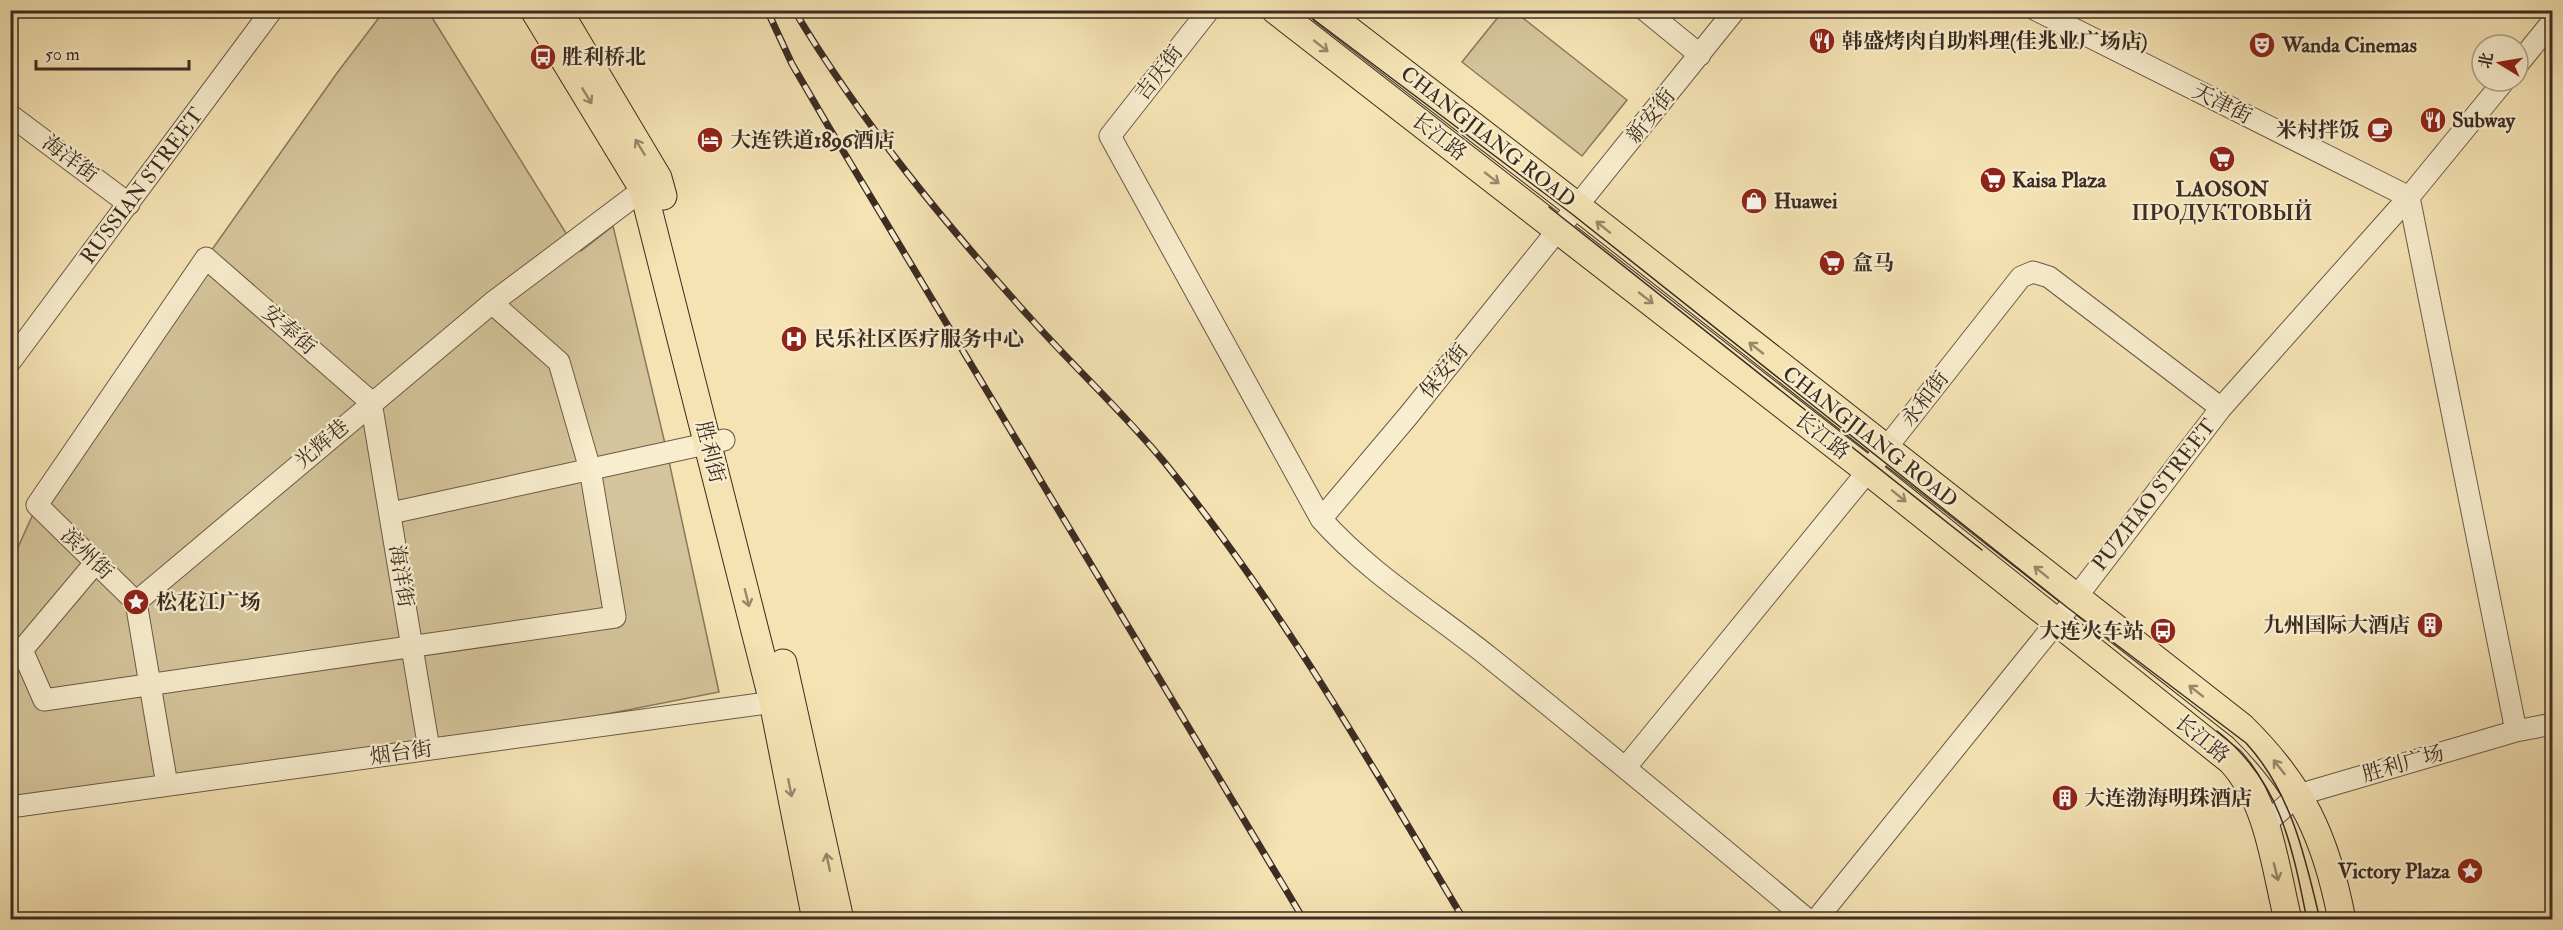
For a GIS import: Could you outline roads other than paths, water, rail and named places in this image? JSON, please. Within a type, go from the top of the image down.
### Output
[{"type":"main road","name":"胜利街","points":[[534,10],[651,184]]},
{"type":"main road","name":"胜利街","points":[[558,10],[651,184],[840,920]]},
{"type":"main road","name":"长江路","points":[[1275,10],[1567,219],[1868,471],[2231,761],[2248,783],[2264,825],[2288,920]]},
{"type":"main road","name":"CHANGJIANG ROAD","points":[[1323,10],[1567,219],[1887,448],[2242,727],[2266,751],[2298,795],[2319,832],[2342,920]]},
{"type":"main road","name":"胜利街","points":[[783,701],[816,920]]},
{"type":"street","name":"RUSSIAN STREET","points":[[10,362],[273,10]]},
{"type":"street","name":"吉庆街","points":[[1209,10],[1110,136],[1321,519]]},
{"type":"street","points":[[1645,10],[1700,55]]},
{"type":"street","name":"新安街","points":[[1567,219],[1735,10]]},
{"type":"street","name":"天津街","points":[[2036,10],[2409,196]]},
{"type":"street","points":[[2530,50],[2553,22]]},
{"type":"street","name":"PUZHAO STREET","points":[[1816,920],[2075,598],[2221,408],[2409,196],[2494,93]]},
{"type":"street","name":"海洋街","points":[[10,115],[129,204]]},
{"type":"street","name":"光辉巷","points":[[136,602],[371,402],[492,303],[651,184]]},
{"type":"street","points":[[2409,196],[2516,731]]},
{"type":"street","name":"保安街","points":[[1321,519],[1567,219]]},
{"type":"street","name":"安奉街","points":[[37,505],[206,258],[371,402]]},
{"type":"street","name":"永和街","points":[[1626,767],[1887,448],[2021,277],[2033,272],[2049,277],[2221,408]]},
{"type":"street","points":[[96,562],[22,650],[44,700],[615,617],[590,469],[559,362],[492,303]]},
{"type":"street","name":"海洋街","points":[[371,402],[429,749]]},
{"type":"street","points":[[391,513],[716,441]]},
{"type":"street","name":"滨州街","points":[[37,505],[136,602]]},
{"type":"street","points":[[1321,519],[1346,547],[1482,651],[1626,767],[1808,920]]},
{"type":"street","points":[[136,602],[167,785]]},
{"type":"street","name":"烟台街","points":[[10,807],[783,701]]},
{"type":"street","name":"胜利广场","points":[[2264,825],[2298,795],[2516,731],[2553,724]]},
{"type":"tram line","points":[[1301,10],[1572,214],[2068,608],[2246,743],[2274,782],[2285,804],[2302,849],[2320,920]]},
{"type":"tram line","points":[[1549,207],[1982,550]]},
{"type":"tram line","points":[[2217,731],[2256,771],[2280,816],[2289,840],[2307,920]]},
{"type":"railway","points":[[767,10],[792,64],[827,124],[1304,920]]},
{"type":"railway","points":[[794,10],[848,93],[906,172],[1033,321],[1165,463],[1207,517],[1286,628],[1323,686],[1464,920]]},
{"type":"place","name":"韩盛烤肉自助料理(佳兆业广场店)","points":[[1822,41]]},
{"type":"place","name":"Wanda Cinemas","points":[[2262,45]]},
{"type":"place","name":"胜利桥北","points":[[543,57]]},
{"type":"place","name":"Subway","points":[[2433,120]]},
{"type":"place","name":"米村拌饭","points":[[2380,130]]},
{"type":"place","name":"大连铁道1896酒店","points":[[710,140]]},
{"type":"place","name":"LAOSON ПРОДУКТОВЫЙ","points":[[2222,159]]},
{"type":"place","name":"Kaisa Plaza","points":[[1993,180]]},
{"type":"place","name":"Huawei","points":[[1754,201]]},
{"type":"place","name":"盒马","points":[[1832,263]]},
{"type":"place","name":"民乐社区医疗服务中心","points":[[794,339]]},
{"type":"place","name":"松花江广场","points":[[136,602]]},
{"type":"place","name":"九州国际大酒店","points":[[2430,625]]},
{"type":"place","name":"大连火车站","points":[[2163,631]]},
{"type":"place","name":"大连渤海明珠酒店","points":[[2065,798]]},
{"type":"place","name":"Victory Plaza","points":[[2470,871]]}]
